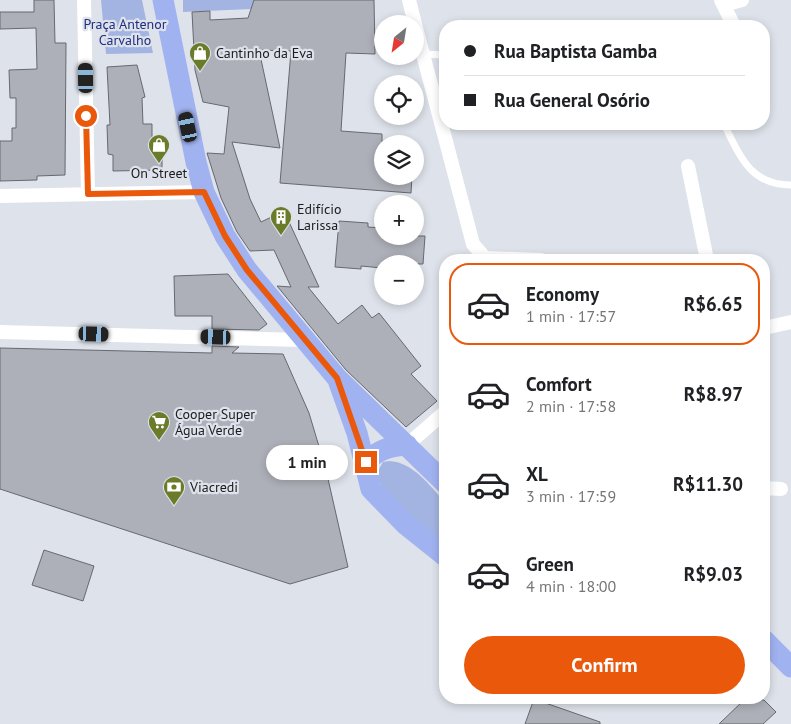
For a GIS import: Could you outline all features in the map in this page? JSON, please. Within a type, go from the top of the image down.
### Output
[{"type":"main road","points":[[163,0],[188,127],[204,192],[225,236],[247,270],[337,378],[439,477]]},
{"type":"main road","points":[[337,378],[366,462],[371,488],[405,524],[439,551]]},
{"type":"main road","points":[[366,462],[380,450],[407,445]]},
{"type":"main road","points":[[770,646],[791,667]]},
{"type":"street","points":[[84,0],[88,194]]},
{"type":"street","points":[[410,0],[413,15]]},
{"type":"street","points":[[731,20],[722,3],[742,0]]},
{"type":"street","points":[[424,61],[439,117]]},
{"type":"street","points":[[442,130],[473,244],[482,254]]},
{"type":"street","points":[[688,166],[707,254]]},
{"type":"street","points":[[0,196],[204,192]]},
{"type":"street","points":[[770,327],[791,322]]},
{"type":"street","points":[[0,332],[304,340]]},
{"type":"street","points":[[407,445],[439,417]]},
{"type":"street","points":[[770,488],[781,489]]},
{"type":"lane","points":[[424,54],[439,55]]},
{"type":"lane","points":[[727,130],[741,157],[753,174],[776,185],[791,185]]},
{"type":"green space","name":"Praça Antenor Carvalho","points":[[101,0],[142,0],[153,53],[106,54]]},
{"type":"green space","points":[[183,0],[254,0],[251,9],[183,12]]},
{"type":"green space","points":[[383,462],[398,462],[406,465],[427,482],[439,495],[439,542],[385,493],[376,474]]},
{"type":"building","points":[[34,0],[54,0],[55,43],[66,43],[65,175],[37,176],[37,180],[0,181],[0,141],[12,141],[12,128],[16,128],[16,98],[10,98],[9,70],[37,69],[36,28],[0,29],[0,12],[34,12]]},
{"type":"building","points":[[254,0],[374,0],[374,54],[346,53],[341,131],[382,134],[374,135],[374,185],[411,185],[411,193],[280,183],[291,51],[259,50],[280,148],[232,142],[250,199],[261,222],[284,211],[319,287],[308,287],[338,324],[362,305],[372,318],[379,313],[421,366],[411,374],[437,401],[406,427],[346,370],[277,286],[291,287],[274,250],[250,251],[237,232],[221,198],[207,153],[224,154],[229,107],[203,102],[195,70],[192,12],[210,11],[210,20],[248,18]]},
{"type":"building","points":[[137,65],[145,97],[142,98],[143,124],[152,124],[152,153],[162,153],[162,170],[113,171],[113,155],[108,154],[107,125],[110,125],[107,67]]},
{"type":"building","points":[[339,221],[368,223],[368,227],[374,227],[374,245],[424,245],[425,236],[424,255],[374,255],[374,267],[361,266],[361,269],[335,267]]},
{"type":"building","points":[[228,274],[267,324],[259,330],[212,329],[212,316],[175,316],[174,276]]},
{"type":"building","name":"Cooper Super Água Verde","points":[[212,346],[239,347],[232,353],[283,354],[309,413],[326,470],[348,567],[290,584],[0,489],[0,348],[212,353]]},
{"type":"building","points":[[44,550],[94,566],[83,601],[32,585]]},
{"type":"building","points":[[532,704],[548,704],[600,722],[600,724],[525,724]]},
{"type":"building","points":[[740,704],[768,704],[776,712],[763,724],[719,724]]},
{"type":"place","name":"Cantinho da Eva","points":[[200,72]]},
{"type":"place","name":"On Street","points":[[159,164]]},
{"type":"place","name":"Edifício Larissa","points":[[281,236]]},
{"type":"place","name":"Cooper Super Água Verde","points":[[159,441]]},
{"type":"place","name":"Viacredi","points":[[174,506]]},
{"type":"route","points":[[86,116],[88,194],[204,192],[225,236],[247,270],[337,378],[366,462]]}]
